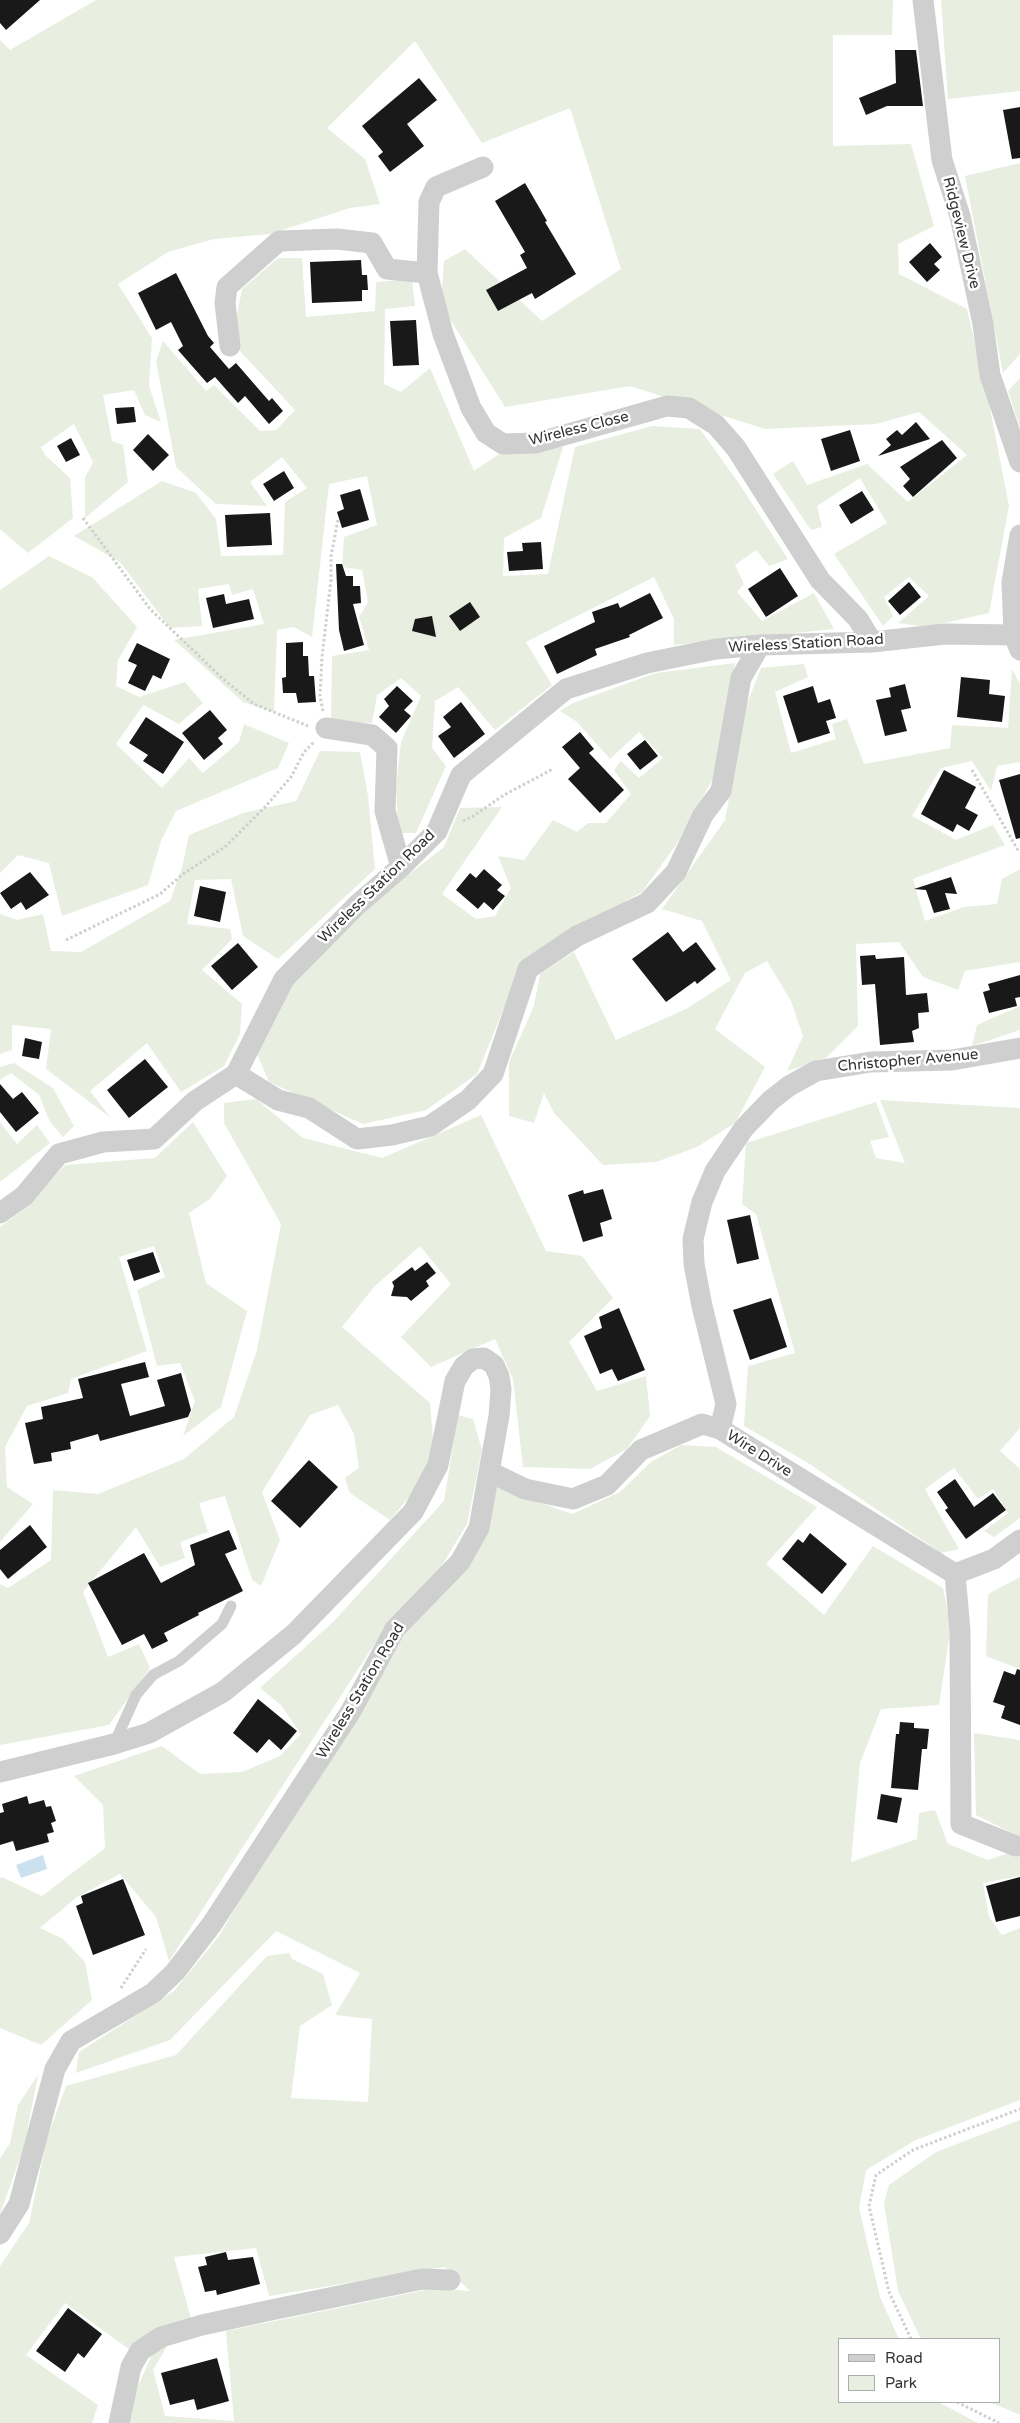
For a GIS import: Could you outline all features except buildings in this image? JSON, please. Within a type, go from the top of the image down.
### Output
[{"type":"street","name":"Ridgeview Drive","points":[[923,0],[942,160],[960,216],[983,324],[990,375],[1020,462]]},
{"type":"street","name":"Wireless Close","points":[[484,167],[436,187],[429,202],[428,273],[443,334],[471,408],[486,433],[504,444],[536,443],[666,406],[689,408],[716,425],[736,448],[820,580],[858,619],[872,642]]},
{"type":"street","points":[[230,346],[225,303],[227,287],[279,241],[337,239],[372,243],[387,270],[428,273]]},
{"type":"street","points":[[1017,643],[1012,582],[1020,535]]},
{"type":"street","name":"Wireless Station Road","points":[[0,1213],[24,1196],[59,1154],[103,1142],[154,1139],[195,1101],[236,1074],[284,979],[357,905],[401,867],[437,831],[461,774],[566,689],[647,663],[716,649],[760,645],[872,642],[945,634],[1017,643]]},
{"type":"street","points":[[236,1074],[278,1100],[309,1108],[357,1139],[392,1135],[430,1126],[468,1100],[493,1074],[528,969],[577,936],[647,903],[676,872],[703,815],[721,791],[741,678],[760,645]]},
{"type":"street","points":[[326,728],[372,735],[387,748],[386,811],[401,867]]},
{"type":"street","name":"Christopher Avenue","points":[[720,1429],[726,1404],[702,1306],[694,1264],[693,1239],[702,1202],[715,1172],[744,1128],[777,1095],[816,1071],[871,1062],[952,1060],[1020,1048]]},
{"type":"street","name":"Wireless Station Road","points":[[0,1772],[114,1744],[149,1733],[223,1692],[294,1634],[413,1512],[438,1465],[455,1380],[464,1366],[473,1360],[484,1358],[494,1366],[499,1376],[499,1416],[490,1472],[479,1528],[460,1562],[396,1629],[351,1711],[212,1924],[175,1972],[154,1993],[71,2041],[55,2069],[19,2204],[0,2234]]},
{"type":"street","name":"Wire Drive","points":[[490,1472],[525,1489],[573,1499],[606,1485],[641,1450],[702,1424],[720,1429],[955,1574]]},
{"type":"street","points":[[1016,1846],[961,1824],[960,1631],[955,1574],[994,1559],[1020,1540]]},
{"type":"street","points":[[118,2423],[131,2367],[140,2350],[161,2338],[202,2325],[414,2281],[436,2278],[450,2280]]},
{"type":"lane","points":[[114,1744],[136,1695],[153,1675],[180,1661],[222,1624],[230,1606]]},
{"type":"path","points":[[83,518],[150,609],[222,678],[254,704],[309,727],[326,728]]},
{"type":"path","points":[[326,728],[320,696],[331,580],[331,556],[338,520]]},
{"type":"path","points":[[66,940],[160,894],[183,874],[226,846],[265,807],[291,777],[304,752],[326,728]]},
{"type":"path","points":[[437,831],[472,817],[504,795],[553,769]]},
{"type":"path","points":[[972,770],[1019,852]]},
{"type":"path","points":[[912,2338],[889,2292],[869,2206],[876,2175],[913,2150],[1020,2109]]},
{"type":"path","points":[[959,2403],[1000,2423]]},
{"type":"green space","points":[[96,0],[893,0],[892,35],[833,35],[833,146],[911,144],[934,226],[898,244],[899,274],[967,309],[989,403],[1009,506],[989,613],[927,627],[898,623],[929,596],[909,577],[884,597],[893,616],[883,626],[834,554],[887,523],[860,478],[817,506],[822,527],[811,530],[773,474],[793,461],[807,485],[867,464],[908,502],[967,455],[919,412],[876,424],[765,429],[630,386],[505,407],[441,305],[444,261],[465,249],[542,321],[621,269],[570,108],[482,143],[415,41],[327,128],[365,159],[380,204],[350,208],[270,234],[214,239],[168,252],[118,284],[152,338],[149,386],[161,422],[145,415],[134,390],[103,395],[112,441],[123,445],[128,482],[85,518],[85,478],[93,462],[74,424],[41,447],[45,455],[70,478],[73,518],[28,553],[0,529],[0,40],[10,50]]},
{"type":"green space","points":[[941,0],[1020,0],[1020,91],[948,99]]},
{"type":"green space","points":[[1020,163],[1020,354],[1003,373],[965,176]]},
{"type":"green space","points":[[278,258],[302,258],[306,317],[375,311],[376,282],[412,279],[415,306],[385,309],[384,384],[401,392],[430,368],[474,471],[505,450],[563,447],[541,518],[504,538],[503,576],[548,574],[575,447],[652,426],[700,429],[740,485],[788,559],[769,566],[756,550],[735,565],[744,584],[737,592],[762,621],[814,593],[834,629],[674,645],[674,619],[654,577],[526,642],[552,685],[495,730],[458,687],[435,701],[432,748],[446,766],[416,833],[398,833],[396,786],[401,742],[421,696],[401,678],[377,695],[372,723],[331,722],[332,656],[369,650],[359,617],[368,602],[362,570],[342,567],[344,537],[377,525],[367,476],[329,484],[312,637],[294,627],[277,630],[274,712],[243,702],[174,640],[264,624],[253,589],[232,595],[229,584],[198,589],[202,626],[170,628],[120,562],[74,536],[162,481],[196,493],[216,519],[221,556],[283,555],[285,502],[307,488],[282,457],[250,482],[267,506],[216,504],[176,467],[156,361],[163,341],[206,391],[214,385],[260,431],[276,430],[295,410],[239,350],[237,315],[242,289]]},
{"type":"green space","points":[[1020,378],[1020,428],[1008,391]]},
{"type":"green space","points":[[49,556],[93,578],[137,627],[118,660],[116,686],[139,697],[185,682],[203,703],[179,724],[143,705],[116,744],[162,788],[189,758],[203,773],[239,742],[244,724],[289,743],[278,768],[176,811],[161,841],[148,885],[62,916],[49,863],[18,855],[0,873],[0,590]]},
{"type":"green space","points":[[735,663],[714,777],[676,845],[642,892],[524,959],[477,1074],[426,1110],[363,1124],[269,1082],[257,1054],[294,980],[362,911],[444,847],[460,808],[502,807],[442,894],[476,919],[495,916],[511,888],[498,856],[524,860],[553,820],[577,832],[588,823],[606,823],[631,794],[614,770],[621,761],[639,778],[663,758],[639,732],[610,759],[577,722],[560,711],[573,703],[656,673]]},
{"type":"green space","points":[[804,664],[808,677],[775,692],[791,753],[836,739],[832,724],[847,719],[864,764],[950,748],[952,725],[1008,728],[1012,669],[1020,684],[1020,762],[997,766],[991,791],[972,761],[941,768],[912,816],[956,840],[993,825],[1005,845],[913,879],[925,921],[964,907],[997,904],[1002,879],[1020,869],[1020,962],[965,971],[958,990],[923,977],[899,942],[856,944],[858,1026],[826,1058],[787,1071],[803,1036],[791,1001],[767,961],[745,973],[715,1029],[765,1067],[735,1123],[697,1147],[656,1162],[603,1165],[554,1113],[544,1093],[534,1123],[509,1116],[509,1062],[534,1006],[540,974],[574,952],[616,1040],[686,1009],[731,980],[702,921],[662,909],[725,820],[746,706],[761,668]]},
{"type":"green space","points":[[320,751],[360,752],[368,796],[375,869],[278,959],[243,936],[231,879],[195,880],[187,924],[230,929],[232,939],[202,970],[242,1004],[240,1034],[224,1066],[181,1092],[147,1043],[90,1091],[111,1118],[46,1069],[51,1029],[12,1025],[12,1050],[0,1054],[0,914],[17,920],[43,914],[51,951],[81,952],[170,901],[182,868],[189,835],[243,813],[296,801]]},
{"type":"green space","points":[[1020,1006],[1020,1030],[972,1046],[977,1025]]},
{"type":"green space","points":[[14,1063],[53,1088],[74,1126],[63,1137],[50,1122],[39,1095],[11,1073],[0,1080],[0,1067]]},
{"type":"green space","points":[[256,1099],[303,1138],[382,1158],[481,1115],[546,1251],[582,1256],[613,1298],[569,1342],[597,1391],[646,1376],[650,1416],[627,1449],[590,1469],[523,1467],[513,1379],[495,1339],[431,1367],[401,1337],[451,1284],[420,1246],[374,1287],[342,1327],[430,1403],[433,1438],[426,1477],[390,1520],[350,1493],[345,1478],[359,1468],[354,1434],[338,1405],[310,1415],[262,1492],[280,1540],[261,1586],[252,1580],[225,1496],[199,1503],[208,1532],[180,1542],[185,1558],[160,1567],[136,1527],[83,1592],[108,1657],[139,1644],[150,1668],[109,1725],[0,1745],[0,1584],[8,1588],[51,1560],[53,1490],[98,1494],[184,1459],[234,1417],[257,1350],[281,1224],[224,1123],[224,1103]]},
{"type":"green space","points":[[880,1100],[1020,1108],[1020,1428],[1000,1451],[1020,1469],[1020,1518],[994,1537],[984,1531],[1008,1513],[993,1489],[978,1499],[954,1468],[925,1489],[959,1549],[941,1553],[808,1463],[744,1426],[748,1366],[795,1353],[756,1214],[742,1204],[746,1143],[876,1102],[889,1137],[870,1141],[876,1158],[905,1163]]},
{"type":"green space","points":[[0,1122],[17,1144],[37,1125],[50,1143],[0,1182]]},
{"type":"green space","points":[[193,1122],[227,1176],[210,1199],[189,1213],[206,1283],[247,1311],[221,1407],[183,1436],[195,1401],[180,1363],[157,1366],[137,1290],[165,1277],[154,1246],[119,1257],[147,1351],[71,1379],[68,1393],[27,1406],[5,1447],[7,1487],[33,1504],[0,1542],[0,1227],[24,1209],[65,1165],[155,1158]]},
{"type":"green space","points":[[458,1415],[473,1419],[482,1450],[467,1524],[441,1567],[379,1637],[169,1961],[156,1917],[120,1874],[77,1897],[40,1928],[63,1939],[85,1962],[92,2000],[41,2045],[0,2028],[0,1878],[2,1877],[42,1896],[105,1848],[103,1805],[74,1776],[162,1746],[200,1774],[242,1772],[280,1756],[301,1734],[281,1705],[260,1688],[333,1622],[444,1501]]},
{"type":"green space","points":[[681,1445],[716,1447],[817,1507],[766,1564],[824,1615],[873,1546],[943,1588],[951,1626],[939,1705],[881,1709],[860,1763],[851,1862],[917,1839],[919,1813],[935,1810],[948,1844],[988,1860],[1015,1851],[1020,1856],[1020,1876],[983,1883],[989,1917],[1002,1935],[1020,1928],[1020,2100],[916,2140],[866,2170],[859,2208],[880,2297],[899,2338],[838,2338],[838,2403],[940,2403],[978,2423],[128,2423],[137,2388],[154,2351],[169,2343],[153,2370],[165,2416],[234,2421],[226,2331],[435,2288],[470,2291],[445,2267],[269,2296],[256,2248],[174,2257],[192,2322],[133,2352],[65,2303],[26,2355],[98,2405],[92,2423],[0,2423],[0,2266],[29,2223],[47,2138],[66,2086],[176,2055],[267,1956],[289,1953],[292,1959],[323,1974],[332,2005],[300,2026],[291,2098],[368,2102],[372,2019],[335,2015],[360,1973],[276,1931],[170,2040],[76,2073],[79,2052],[174,1991],[219,1936],[270,1849],[408,1629],[494,1486],[572,1514],[620,1492],[651,1462]]},
{"type":"green space","points":[[1020,1577],[1020,1669],[986,1656],[988,1594]]},
{"type":"green space","points":[[974,1733],[1020,1740],[1020,1837],[976,1815]]},
{"type":"green space","points":[[38,2075],[24,2147],[0,2214],[0,2159],[10,2143],[18,2105]]},
{"type":"green space","points":[[1020,2120],[1020,2415],[992,2403],[1000,2403],[1000,2338],[921,2338],[898,2291],[884,2203],[889,2185],[936,2152]]},
{"type":"water","points":[[43,1855],[47,1869],[21,1878],[16,1865]]}]
